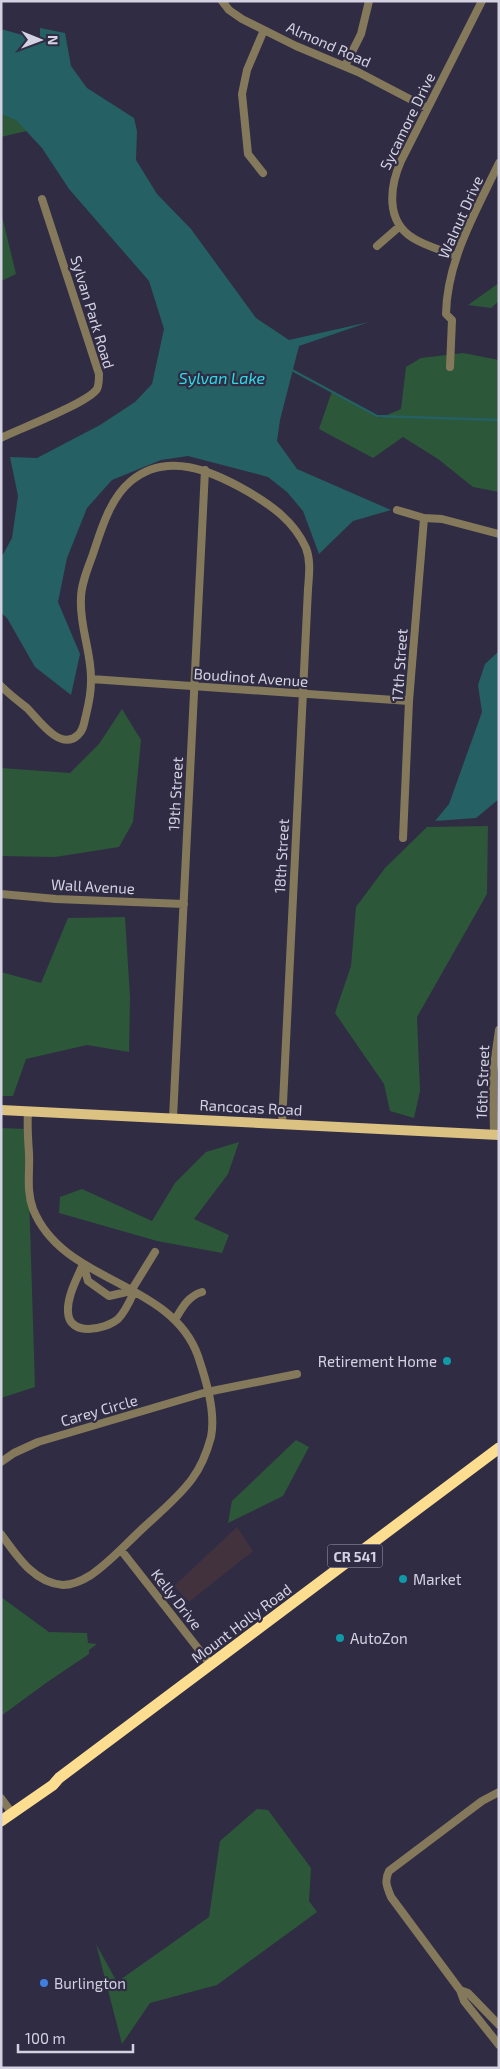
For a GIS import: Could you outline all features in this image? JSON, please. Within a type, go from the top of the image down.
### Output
[{"type":"highway","name":"Mount Holly Road","points":[[1,1821],[53,1785],[59,1778],[499,1448]]},
{"type":"main road","name":"Rancocas Road","points":[[1,1110],[496,1134]]},
{"type":"street","name":"Almond Road","points":[[222,1],[235,15],[296,46],[346,66],[427,108]]},
{"type":"street","points":[[346,66],[361,34],[369,1]]},
{"type":"street","name":"Sycamore Drive","points":[[400,226],[394,214],[391,200],[398,169],[482,1]]},
{"type":"street","points":[[263,173],[248,154],[242,94],[247,70],[264,30]]},
{"type":"street","name":"Walnut Drive","points":[[450,367],[452,320],[446,314],[449,276],[456,256],[499,163]]},
{"type":"street","name":"Sylvan Park Road","points":[[1,438],[84,399],[97,389],[99,381],[99,374],[42,199]]},
{"type":"street","points":[[377,246],[400,226],[416,240],[456,256]]},
{"type":"street","points":[[1,686],[47,730],[61,739],[68,740],[78,736],[83,729],[90,700],[91,679],[81,621],[80,596],[99,536],[118,494],[131,481],[153,470],[178,465],[205,470]]},
{"type":"street","name":"18th Street","points":[[205,470],[224,478],[256,496],[287,519],[302,541],[308,554],[308,589],[282,1124]]},
{"type":"street","name":"19th Street","points":[[173,1118],[205,470]]},
{"type":"street","points":[[397,510],[424,518],[442,519],[499,534]]},
{"type":"street","name":"17th Street","points":[[403,838],[409,701],[424,518]]},
{"type":"street","name":"Boudinot Avenue","points":[[91,679],[409,701]]},
{"type":"street","name":"Wall Avenue","points":[[1,894],[56,899],[184,904]]},
{"type":"street","name":"16th Street","points":[[496,1134],[493,1072],[499,1030]]},
{"type":"street","points":[[1,1534],[28,1568],[44,1579],[62,1585],[74,1583],[92,1574],[121,1550],[161,1512],[192,1479],[206,1453],[212,1426],[207,1392],[194,1348],[186,1332],[175,1320],[132,1291],[83,1264],[54,1240],[44,1228],[33,1209],[28,1186],[28,1112]]},
{"type":"street","points":[[83,1264],[70,1298],[69,1318],[76,1326],[86,1330],[96,1329],[114,1322],[122,1313],[132,1291],[155,1252]]},
{"type":"street","points":[[83,1264],[88,1281],[109,1296],[132,1291]]},
{"type":"street","points":[[175,1320],[185,1303],[202,1292]]},
{"type":"street","name":"Carey Circle","points":[[1,1462],[14,1453],[38,1442],[207,1392],[298,1374]]},
{"type":"street","name":"Kelly Drive","points":[[121,1550],[211,1665]]},
{"type":"street","points":[[499,1792],[482,1801],[396,1865],[389,1871],[386,1877],[390,1897],[460,1990],[464,2001],[499,2044]]},
{"type":"street","points":[[1,1798],[12,1813]]},
{"type":"street","points":[[460,1990],[468,1993],[499,2025]]},
{"type":"shaded area","points":[[1,109],[35,129],[1,137]]},
{"type":"shaded area","points":[[1,212],[16,274],[1,281]]},
{"type":"shaded area","points":[[499,283],[499,301],[491,308],[468,305]]},
{"type":"shaded area","points":[[463,353],[499,360],[499,492],[473,487],[438,459],[403,437],[373,458],[319,429],[332,391],[380,418],[401,409],[406,367],[421,358]]},
{"type":"shaded area","points":[[122,709],[141,740],[133,822],[119,847],[55,857],[1,856],[1,768],[70,773],[99,744]]},
{"type":"shaded area","points":[[488,826],[487,894],[417,1017],[420,1091],[414,1118],[390,1111],[384,1084],[335,1013],[351,966],[356,907],[385,868],[427,827]]},
{"type":"shaded area","points":[[125,917],[130,997],[129,1052],[87,1045],[26,1059],[13,1096],[1,1096],[1,972],[41,983],[68,918]]},
{"type":"shaded area","points":[[1,1128],[27,1129],[35,1387],[1,1398]]},
{"type":"shaded area","points":[[239,1142],[228,1174],[194,1219],[229,1235],[222,1253],[157,1241],[59,1213],[60,1197],[82,1189],[152,1221],[175,1183],[206,1152]]},
{"type":"shaded area","points":[[296,1440],[309,1447],[283,1496],[228,1523],[232,1501]]},
{"type":"shaded area","points":[[237,1527],[253,1551],[189,1602],[174,1586]]},
{"type":"shaded area","points":[[1,1597],[49,1632],[87,1633],[88,1643],[97,1644],[89,1650],[89,1654],[1,1716]]},
{"type":"shaded area","points":[[257,1809],[268,1810],[311,1868],[309,1901],[317,1912],[217,1985],[150,2003],[122,2044],[96,1944],[117,1982],[209,1917],[220,1841]]},
{"type":"water","name":"Sylvan Lake","points":[[40,28],[65,33],[71,66],[87,88],[134,118],[137,131],[136,160],[157,194],[191,229],[256,318],[289,340],[369,322],[299,346],[280,420],[277,441],[297,469],[391,510],[353,521],[319,554],[303,511],[287,492],[268,477],[188,456],[161,460],[112,480],[87,508],[67,558],[58,602],[80,654],[71,695],[35,667],[7,618],[1,613],[1,558],[12,538],[18,496],[10,457],[37,458],[100,425],[135,402],[152,384],[164,329],[149,281],[69,189],[42,148],[16,120],[1,114],[1,29],[40,40]]},
{"type":"water","points":[[499,651],[499,799],[476,818],[435,821],[449,804],[482,712],[478,685],[485,664]]},
{"type":"waterway","points":[[290,369],[377,416],[499,420]]},
{"type":"place","name":"Retirement Home","points":[[447,1361]]},
{"type":"place","name":"Market","points":[[403,1579]]},
{"type":"place","name":"AutoZon","points":[[340,1638]]},
{"type":"place","name":"Burlington","points":[[44,1983]]}]
